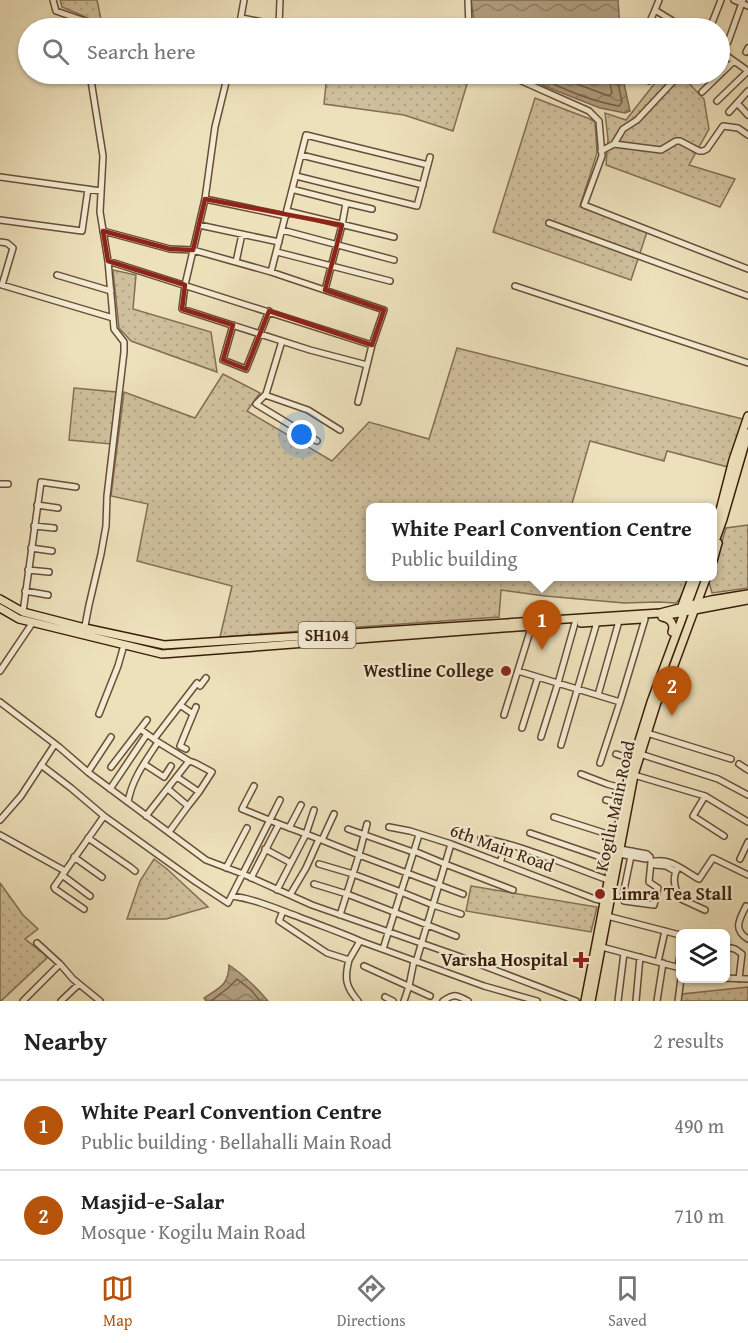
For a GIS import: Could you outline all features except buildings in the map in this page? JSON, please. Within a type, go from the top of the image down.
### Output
[{"type":"main road","points":[[717,531],[733,460],[748,416]]},
{"type":"main road","points":[[717,525],[748,433]]},
{"type":"main road","points":[[717,522],[720,519]]},
{"type":"main road","points":[[717,550],[720,519]]},
{"type":"main road","points":[[688,609],[692,581]]},
{"type":"main road","points":[[654,702],[698,581]]},
{"type":"main road","points":[[672,632],[703,588],[705,581]]},
{"type":"main road","points":[[654,702],[653,686],[673,625],[663,614],[677,605],[704,611],[712,603],[703,588]]},
{"type":"main road","name":"SH104","points":[[0,608],[19,619],[164,645],[645,619],[748,594]]},
{"type":"main road","name":"SH104","points":[[0,599],[23,612],[124,645],[162,654],[663,614]]},
{"type":"main road","name":"SH104","points":[[712,603],[748,600]]},
{"type":"main road","name":"Kogilu Main Road","points":[[591,1001],[604,901],[620,851],[628,790],[636,756],[654,702],[664,692],[688,609]]},
{"type":"main road","name":"Kogilu Main Road","points":[[585,1001],[607,916],[612,861],[623,804],[634,775],[636,756],[647,733],[654,702]]},
{"type":"street","points":[[53,0],[56,11],[76,18]]},
{"type":"street","points":[[241,18],[244,0]]},
{"type":"street","points":[[279,18],[280,0]]},
{"type":"street","points":[[468,0],[469,18]]},
{"type":"street","points":[[651,18],[659,0]]},
{"type":"street","points":[[714,18],[721,0]]},
{"type":"street","points":[[730,37],[744,3],[734,0]]},
{"type":"street","points":[[655,10],[668,18]]},
{"type":"street","points":[[717,101],[748,71],[730,58]]},
{"type":"street","points":[[730,65],[734,61]]},
{"type":"street","points":[[84,632],[106,526],[107,496],[124,352],[124,342],[114,329],[108,261],[100,212],[103,156],[92,84]]},
{"type":"street","points":[[226,84],[215,127],[205,199],[185,285],[182,309],[367,365]]},
{"type":"street","points":[[528,84],[589,111],[599,122],[602,156],[584,205],[748,269]]},
{"type":"street","points":[[601,151],[614,144],[623,129],[637,120],[671,84]]},
{"type":"street","points":[[702,92],[710,84]]},
{"type":"street","points":[[729,112],[748,91]]},
{"type":"street","points":[[737,103],[748,115]]},
{"type":"street","points":[[614,144],[661,150],[680,141],[703,151],[707,149],[723,126],[738,128],[748,135]]},
{"type":"street","points":[[272,272],[306,135],[428,165]]},
{"type":"street","points":[[301,155],[423,185]]},
{"type":"street","points":[[296,176],[417,206],[430,157]]},
{"type":"street","points":[[0,177],[101,191]]},
{"type":"street","points":[[0,220],[82,231],[88,189]]},
{"type":"street","points":[[296,190],[372,209]]},
{"type":"street","points":[[205,199],[394,237]]},
{"type":"street","points":[[325,290],[346,203]]},
{"type":"street","points":[[409,214],[411,204]]},
{"type":"street","points":[[549,223],[748,296]]},
{"type":"street","points":[[199,225],[279,242]]},
{"type":"street","points":[[282,230],[394,260]]},
{"type":"street","points":[[103,231],[170,249],[193,250],[272,272],[384,310],[372,345],[358,402]]},
{"type":"street","points":[[236,262],[242,234]]},
{"type":"street","points":[[0,242],[7,243],[13,248],[2,285],[113,318]]},
{"type":"street","points":[[277,252],[390,281]]},
{"type":"street","points":[[108,261],[372,345]]},
{"type":"street","points":[[57,275],[111,291]]},
{"type":"street","points":[[515,286],[748,363]]},
{"type":"street","points":[[233,325],[223,360],[246,369],[268,311]]},
{"type":"street","points":[[282,341],[265,395],[256,404],[316,441]]},
{"type":"street","points":[[265,395],[308,410],[340,430]]},
{"type":"street","points":[[23,612],[40,482],[76,487]]},
{"type":"street","points":[[0,484],[8,484]]},
{"type":"street","points":[[37,505],[58,508]]},
{"type":"street","points":[[34,526],[54,528]]},
{"type":"street","points":[[32,548],[52,551]]},
{"type":"street","points":[[28,570],[49,572]]},
{"type":"street","points":[[25,591],[48,595]]},
{"type":"street","points":[[600,763],[645,619]]},
{"type":"street","points":[[598,696],[619,621]]},
{"type":"street","points":[[0,671],[33,622]]},
{"type":"street","points":[[561,745],[597,622]]},
{"type":"street","points":[[541,737],[575,623]]},
{"type":"street","points":[[504,715],[532,624]]},
{"type":"street","points":[[99,714],[124,645]]},
{"type":"street","points":[[518,670],[620,702]]},
{"type":"street","points":[[522,728],[538,677]]},
{"type":"street","points":[[128,802],[130,790],[156,741],[197,683],[199,687],[206,678]]},
{"type":"street","points":[[0,702],[110,789],[206,860],[312,905],[458,956],[576,1001]]},
{"type":"street","points":[[180,705],[194,714]]},
{"type":"street","points":[[186,750],[180,746],[196,707]]},
{"type":"street","points":[[111,767],[147,720]]},
{"type":"street","points":[[140,729],[189,761],[212,772],[169,832]]},
{"type":"street","points":[[647,733],[731,759]]},
{"type":"street","points":[[110,789],[147,734]]},
{"type":"street","points":[[88,772],[111,738]]},
{"type":"street","points":[[0,820],[21,796],[55,744]]},
{"type":"street","points":[[616,754],[636,756],[718,779],[748,795]]},
{"type":"street","points":[[147,816],[189,761]]},
{"type":"street","points":[[144,764],[164,777],[171,766]]},
{"type":"street","points":[[738,764],[748,770]]},
{"type":"street","points":[[41,765],[104,816],[228,903],[280,800]]},
{"type":"street","points":[[581,774],[628,790]]},
{"type":"street","points":[[634,775],[705,796],[748,821]]},
{"type":"street","points":[[177,777],[199,792]]},
{"type":"street","points":[[254,786],[242,809],[463,894]]},
{"type":"street","points":[[168,789],[188,806]]},
{"type":"street","points":[[705,796],[693,816],[724,836]]},
{"type":"street","points":[[606,800],[623,804]]},
{"type":"street","points":[[289,828],[301,805]]},
{"type":"street","points":[[277,890],[306,834],[314,810]]},
{"type":"street","points":[[290,896],[334,814]]},
{"type":"street","points":[[84,909],[55,889],[55,885],[104,816]]},
{"type":"street","points":[[554,817],[617,837]]},
{"type":"street","points":[[340,915],[367,824]]},
{"type":"street","points":[[250,878],[279,825]]},
{"type":"street","name":"6th Main Road","points":[[389,827],[451,844],[604,901]]},
{"type":"street","points":[[226,868],[247,828]]},
{"type":"street","points":[[348,829],[414,851],[513,890]]},
{"type":"street","points":[[530,833],[612,861]]},
{"type":"street","points":[[0,835],[64,873],[90,896]]},
{"type":"street","points":[[383,950],[419,835]]},
{"type":"street","points":[[88,838],[135,872]]},
{"type":"street","points":[[481,838],[506,844],[611,881]]},
{"type":"street","points":[[740,859],[748,842]]},
{"type":"street","points":[[404,1001],[451,844]]},
{"type":"street","points":[[500,863],[506,844]]},
{"type":"street","points":[[266,849],[291,863]]},
{"type":"street","points":[[620,851],[647,854],[651,860],[649,882],[658,888],[654,905],[624,901],[623,895],[631,854]]},
{"type":"street","points":[[74,857],[102,877]]},
{"type":"street","points":[[651,860],[674,864],[677,869],[699,879],[713,858],[748,876]]},
{"type":"street","points":[[319,864],[353,874],[461,914]]},
{"type":"street","points":[[677,869],[674,881],[679,898],[705,910]]},
{"type":"street","points":[[314,884],[347,894],[456,936]]},
{"type":"street","points":[[232,896],[248,898],[415,962],[537,1001]]},
{"type":"street","points":[[746,906],[738,924],[740,932],[748,939]]},
{"type":"street","points":[[284,911],[279,921],[327,953],[349,960]]},
{"type":"street","points":[[607,916],[676,934]]},
{"type":"street","points":[[657,1001],[665,931]]},
{"type":"street","points":[[358,1001],[350,992],[346,981],[349,960],[360,941]]},
{"type":"street","points":[[37,943],[96,1000]]},
{"type":"street","points":[[599,947],[676,966]]},
{"type":"street","points":[[730,947],[742,954],[738,979]]},
{"type":"street","points":[[618,1001],[624,953]]},
{"type":"street","points":[[636,1001],[640,957]]},
{"type":"street","points":[[23,1001],[60,964]]},
{"type":"street","points":[[364,966],[429,996]]},
{"type":"street","points":[[730,978],[748,979]]},
{"type":"street","points":[[678,1001],[680,983]]},
{"type":"street","points":[[61,1001],[79,984]]},
{"type":"street","points":[[443,1001],[452,995],[468,1001]]},
{"type":"street","points":[[385,997],[393,1001]]},
{"type":"highlighted area","points":[[205,199],[342,225],[325,290],[384,310],[372,345],[269,311],[246,369],[223,360],[233,325],[182,309],[185,285],[108,261],[103,231],[170,249],[193,250]]},
{"type":"shaded area","points":[[60,0],[97,0],[101,18],[88,18],[62,7]]},
{"type":"shaded area","points":[[326,84],[467,84],[453,131],[404,115],[324,104]]},
{"type":"shaded area","points":[[654,84],[690,84],[704,99],[709,129],[689,165],[735,179],[720,207],[606,165],[608,139],[605,113],[626,120]]},
{"type":"shaded area","points":[[535,98],[595,122],[597,153],[580,206],[647,232],[631,280],[493,232]]},
{"type":"shaded area","points":[[113,270],[136,275],[133,309],[211,332],[217,372],[131,341],[119,328]]},
{"type":"shaded area","points":[[457,348],[743,419],[728,467],[667,451],[664,461],[590,441],[572,503],[366,503],[366,581],[688,581],[676,603],[624,603],[501,590],[499,617],[220,637],[232,586],[137,561],[148,504],[111,496],[124,392],[195,418],[223,374],[260,393],[247,411],[332,461],[369,422],[429,439]]},
{"type":"shaded area","points":[[74,388],[116,392],[111,444],[69,440]]},
{"type":"shaded area","points":[[748,525],[748,588],[712,593],[709,582],[717,581],[717,558],[726,528]]},
{"type":"shaded area","points":[[154,859],[208,907],[166,919],[127,919],[140,881]]},
{"type":"shaded area","points":[[0,883],[23,915],[38,929],[25,939],[48,957],[1,1001],[0,1001]]},
{"type":"shaded area","points":[[471,886],[597,907],[591,932],[466,911]]},
{"type":"shaded area","points":[[748,987],[748,1001],[681,1001],[682,994]]},
{"type":"water","points":[[471,0],[618,0],[619,18],[474,18]]},
{"type":"water","points":[[541,84],[624,84],[630,111],[625,113],[600,108]]},
{"type":"water","points":[[229,965],[268,1001],[206,1001],[204,998],[225,982]]},
{"type":"place","name":"White Pearl Convention Centre","points":[[542,650]]},
{"type":"place","name":"Westline College","points":[[506,671]]},
{"type":"place","name":"Masjid-e-Salar","points":[[672,716]]},
{"type":"place","name":"Limra Tea Stall","points":[[600,894]]},
{"type":"place","name":"Varsha Hospital","points":[[581,960]]}]
